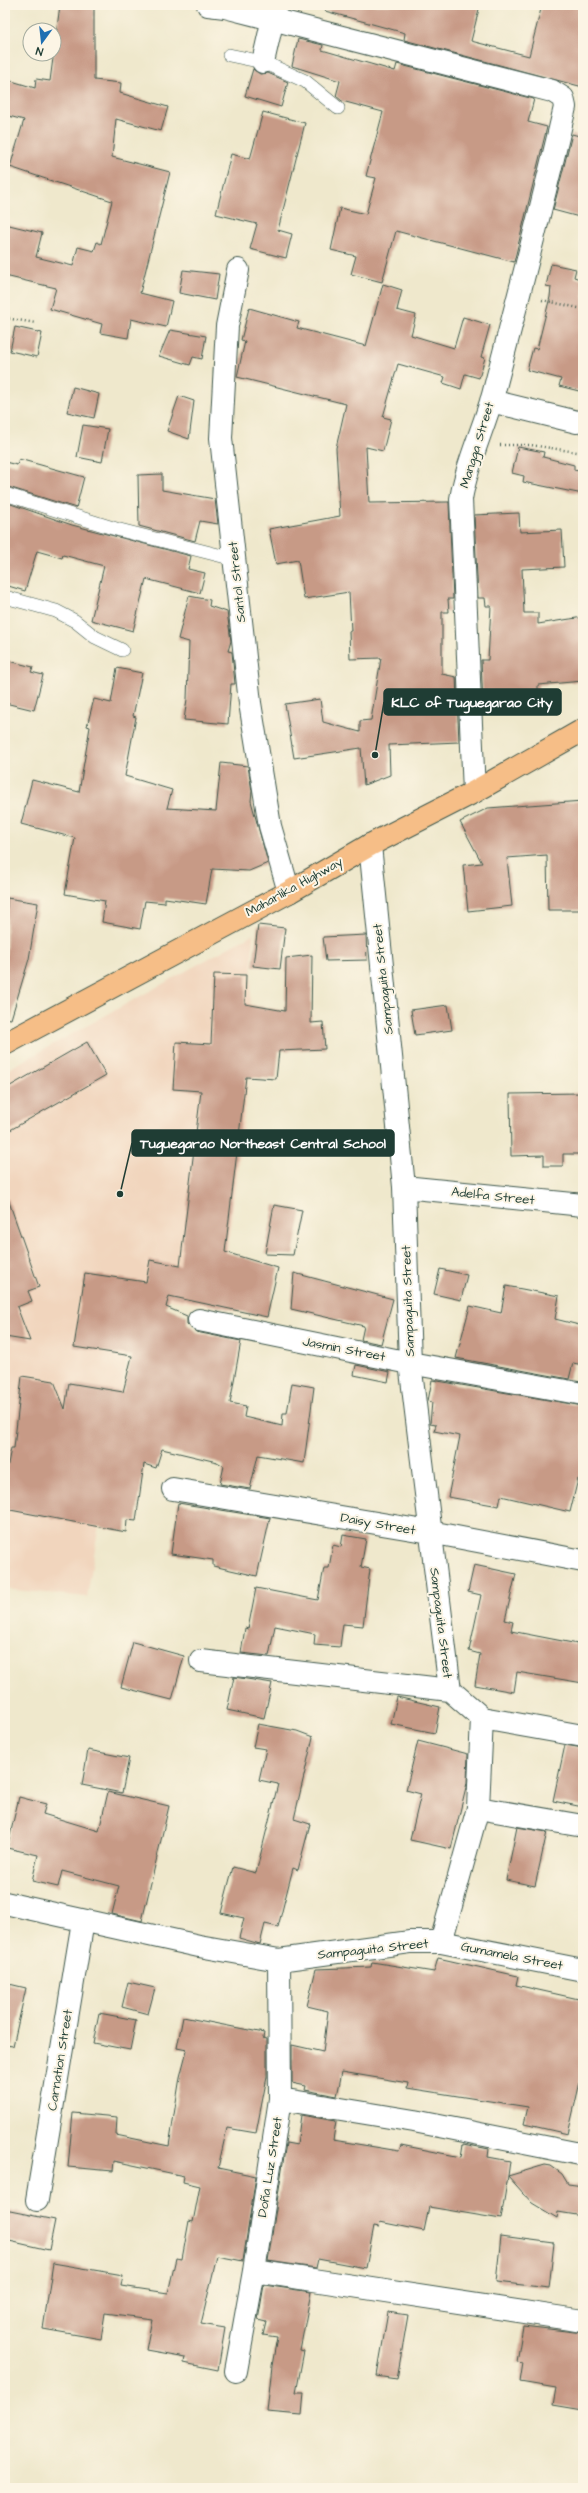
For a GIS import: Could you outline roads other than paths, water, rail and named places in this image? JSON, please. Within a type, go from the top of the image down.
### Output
[{"type":"main road","name":"Maharlika Highway","points":[[5,1044],[289,892],[370,845],[474,792],[583,730]]},
{"type":"street","points":[[208,5],[274,13],[263,62]]},
{"type":"street","name":"Mangga Street","points":[[274,13],[552,91],[563,98],[565,107],[519,296],[491,401],[466,472],[461,499],[474,792]]},
{"type":"street","name":"Santol Street","points":[[238,270],[227,326],[221,438],[250,703],[270,826],[289,892]]},
{"type":"street","points":[[491,401],[577,422],[583,421]]},
{"type":"street","name":"Sampaguita Street","points":[[5,1903],[83,1921],[279,1960],[410,1942],[441,1942],[478,1808],[482,1718],[450,1690],[410,1363],[404,1186],[370,845]]},
{"type":"street","name":"Adelfa Street","points":[[404,1186],[583,1205]]},
{"type":"street","name":"Jasmin Street","points":[[199,1320],[410,1363],[583,1394]]},
{"type":"street","name":"Daisy Street","points":[[173,1489],[430,1532],[583,1561]]},
{"type":"street","points":[[201,1661],[450,1690]]},
{"type":"street","points":[[482,1718],[583,1736]]},
{"type":"street","points":[[478,1808],[583,1826]]},
{"type":"street","name":"Carnation Street","points":[[37,2200],[83,1921]]},
{"type":"street","name":"Gumamela Street","points":[[441,1942],[583,1970]]},
{"type":"street","name":"Doña Luz Street","points":[[236,2371],[254,2271],[280,2099],[279,1960]]},
{"type":"street","points":[[280,2099],[414,2121],[580,2154]]},
{"type":"street","points":[[254,2271],[583,2321]]},
{"type":"lane","points":[[229,55],[263,62],[305,81],[338,108]]},
{"type":"lane","points":[[5,494],[116,529],[234,559]]},
{"type":"lane","points":[[5,597],[56,611],[75,621],[95,637],[122,650]]},
{"type":"place","name":"KLC of Tuguegarao City","points":[[375,755]]},
{"type":"place","name":"Tuguegarao Northeast Central School","points":[[120,1194]]}]
